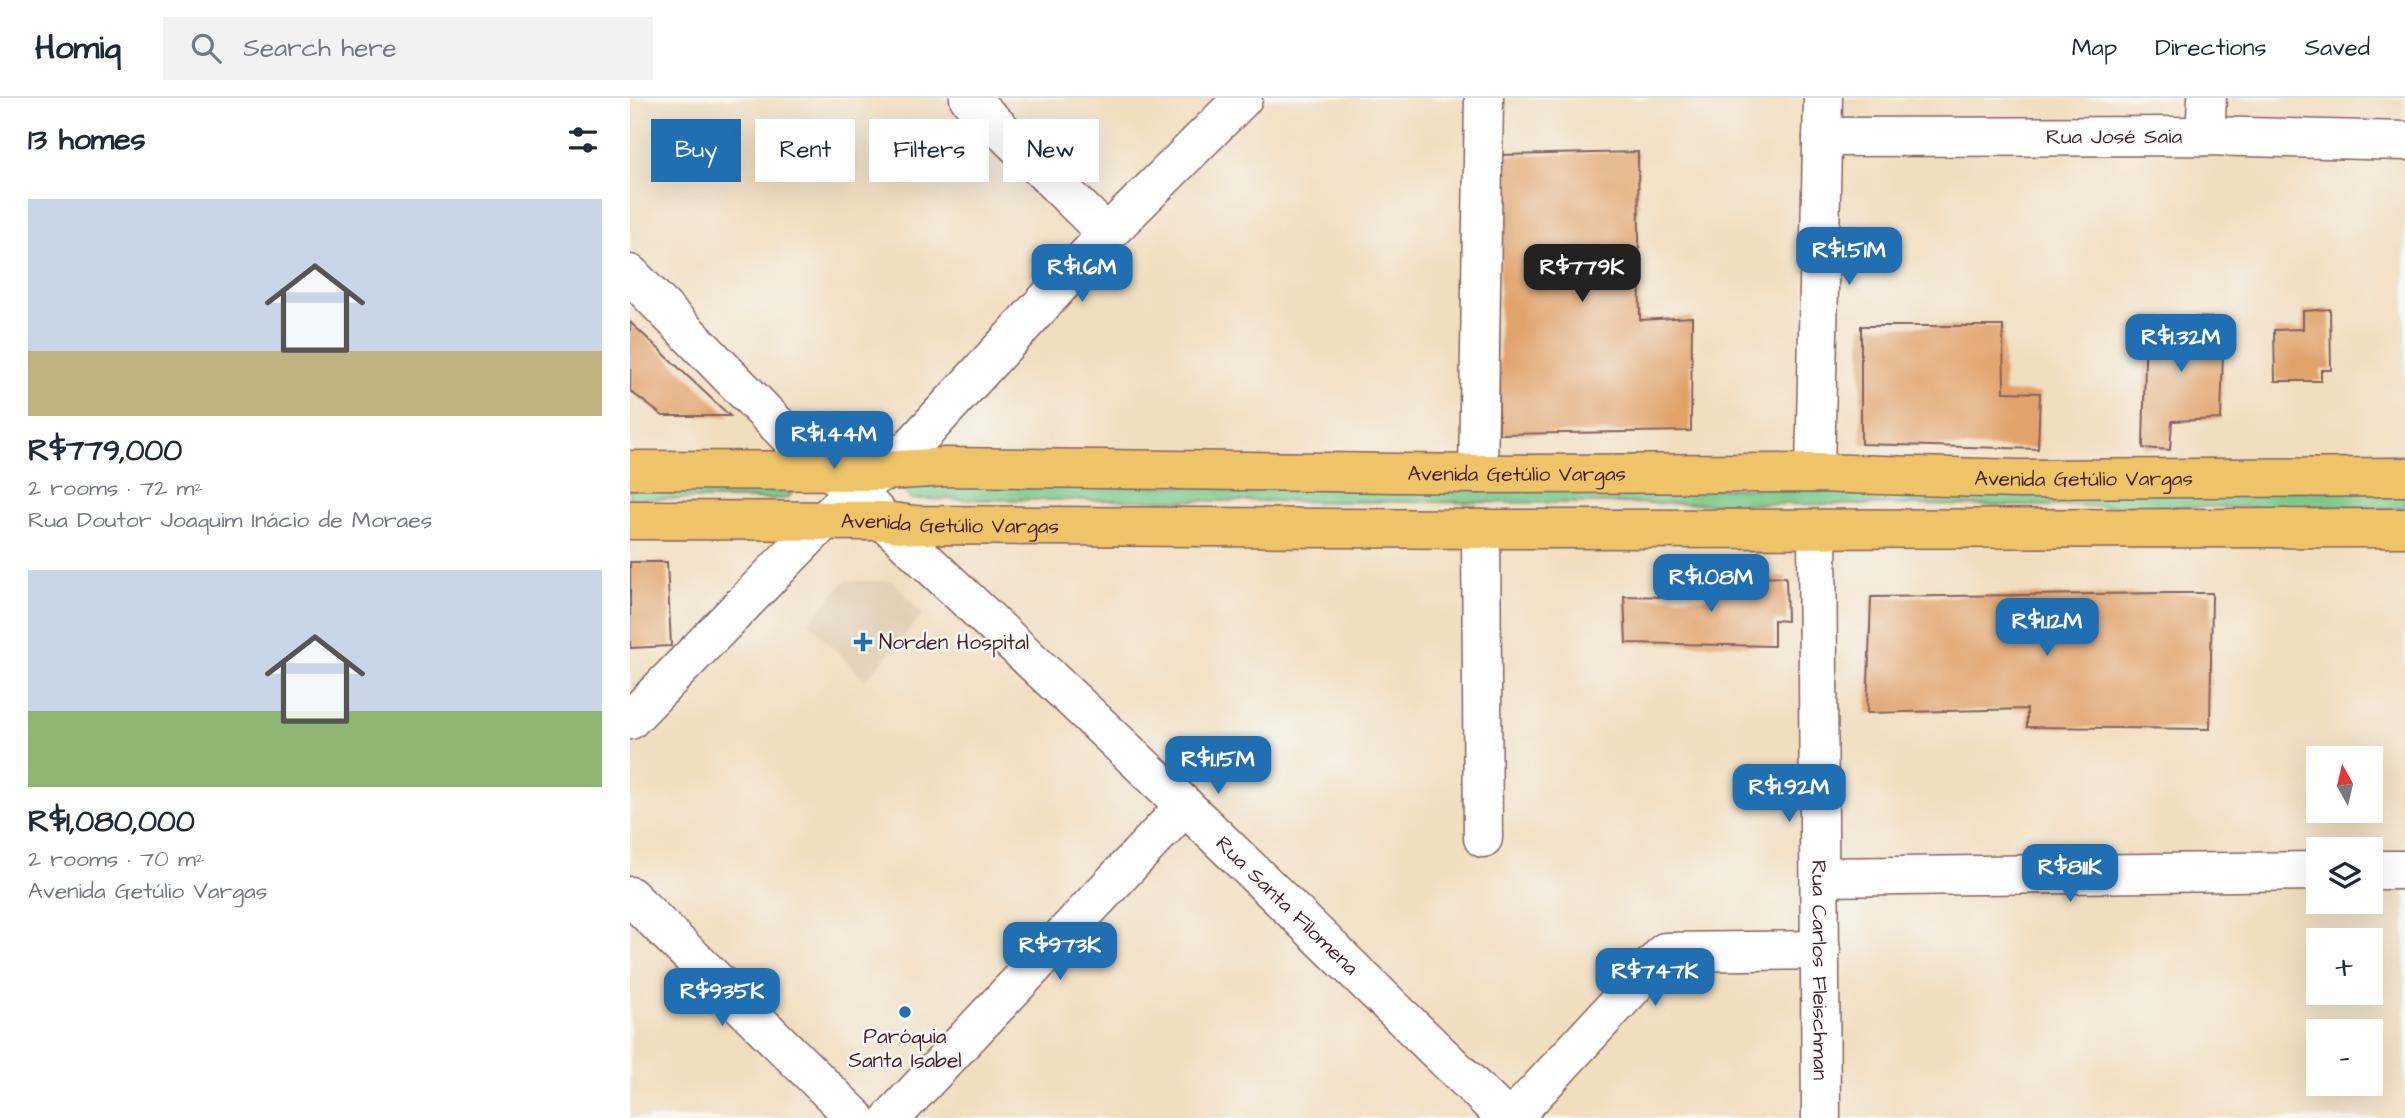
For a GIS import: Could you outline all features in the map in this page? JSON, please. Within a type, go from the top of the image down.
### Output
[{"type":"main road","name":"Avenida Getúlio Vargas","points":[[630,470],[857,478],[946,467],[1478,474],[1815,473],[2018,479],[2405,477]]},
{"type":"main road","name":"Avenida Getúlio Vargas","points":[[630,520],[1481,529],[2405,527]]},
{"type":"street","points":[[969,98],[1107,234]]},
{"type":"street","points":[[630,720],[823,522],[857,478],[909,449],[1107,234],[1243,98]]},
{"type":"street","points":[[1478,474],[1484,98]]},
{"type":"street","points":[[1815,473],[1823,98]]},
{"type":"street","points":[[2205,136],[2207,98]]},
{"type":"street","name":"Rua José Saia","points":[[1822,137],[2205,136],[2405,141]]},
{"type":"street","points":[[630,274],[798,446],[857,478]]},
{"type":"street","name":"Rua Santa Filomena","points":[[857,478],[884,521],[1185,806],[1506,1118]]},
{"type":"street","points":[[1481,529],[1483,838]]},
{"type":"street","name":"Rua Carlos Fleischman","points":[[1817,529],[1821,1118]]},
{"type":"street","points":[[891,1118],[1185,806]]},
{"type":"street","points":[[2383,870],[2405,870]]},
{"type":"street","points":[[1820,877],[2306,871]]},
{"type":"street","points":[[630,896],[856,1118]]},
{"type":"street","points":[[1512,1118],[1665,952],[1821,950]]},
{"type":"shaded area","name":"Norden Hospital","points":[[845,581],[893,581],[923,614],[865,681],[809,622]]},
{"type":"green space","points":[[630,480],[793,490],[790,496],[783,499],[630,499]]},
{"type":"green space","points":[[907,485],[2405,491],[2405,508],[911,499],[903,490]]},
{"type":"building","points":[[1638,152],[1640,320],[1692,317],[1691,431],[1499,434],[1500,155]]},
{"type":"building","points":[[2330,309],[2331,370],[2321,370],[2321,381],[2275,381],[2274,330],[2303,329],[2303,311]]},
{"type":"building","points":[[2146,316],[2224,318],[2221,419],[2172,421],[2170,450],[2143,448]]},
{"type":"building","points":[[630,322],[730,416],[663,416],[630,391]]},
{"type":"building","points":[[1861,326],[2003,326],[2004,392],[2040,393],[2038,449],[1861,444]]},
{"type":"building","points":[[630,562],[667,562],[671,646],[630,648]]},
{"type":"building","points":[[1710,574],[1786,577],[1787,621],[1774,620],[1774,646],[1626,643],[1624,596],[1712,598]]},
{"type":"building","points":[[2212,593],[2210,729],[2027,727],[2027,709],[1867,713],[1871,597]]},
{"type":"place","name":"Norden Hospital","points":[[863,642]]},
{"type":"place","name":"Paróquia Santa Isabel","points":[[905,1012]]}]
